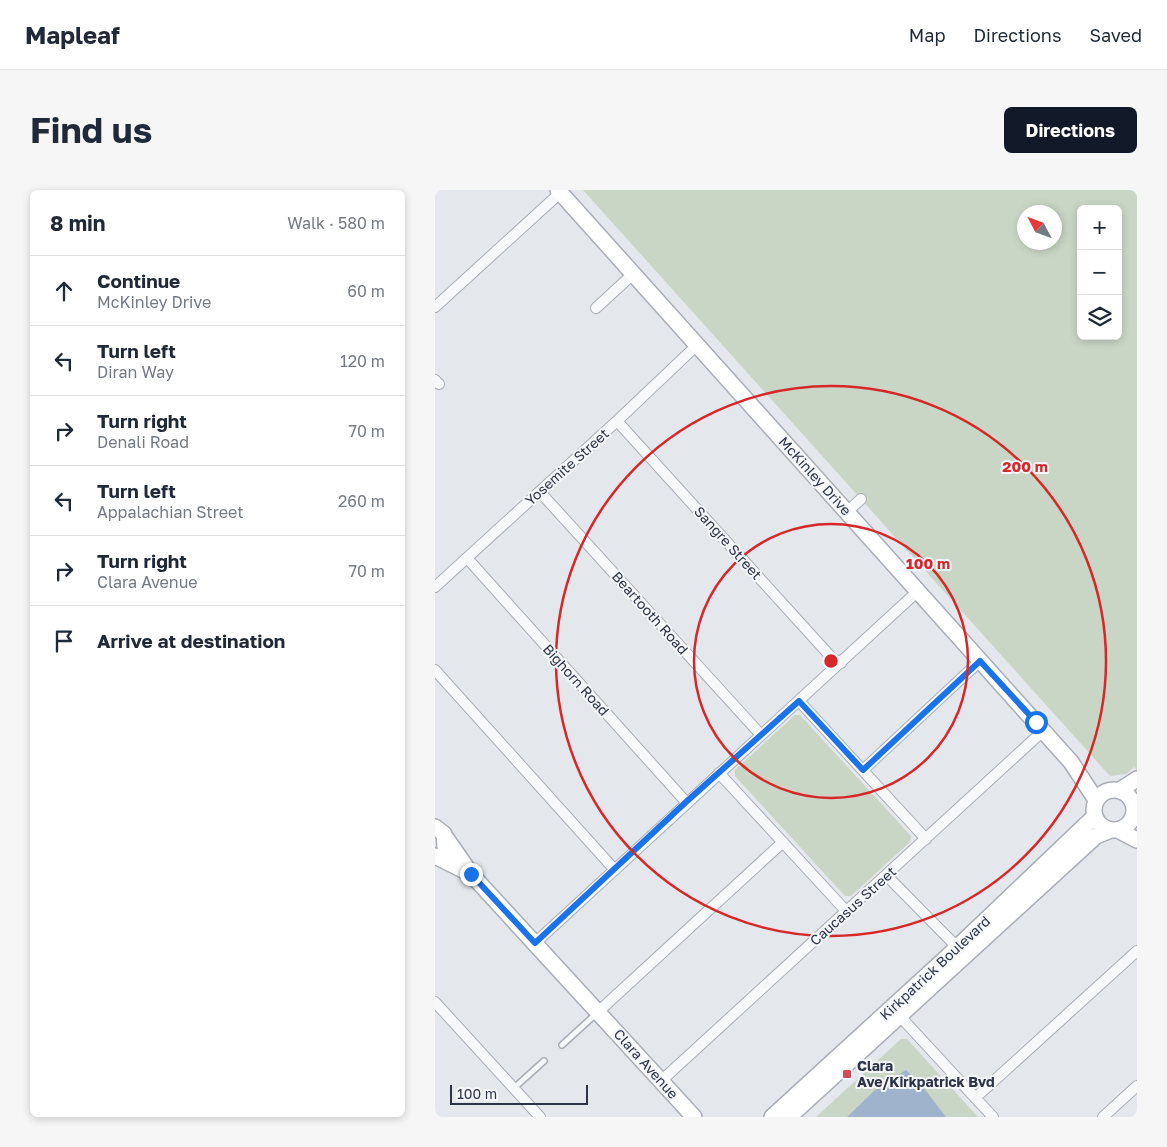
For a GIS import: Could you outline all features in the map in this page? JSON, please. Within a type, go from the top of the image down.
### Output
[{"type":"street","name":"McKinley Drive","points":[[559,191],[1071,762],[1096,800]]},
{"type":"street","points":[[435,307],[559,191]]},
{"type":"street","points":[[596,308],[633,274]]},
{"type":"street","name":"Yosemite Street","points":[[435,587],[541,492],[697,345]]},
{"type":"street","name":"Sangre Street","points":[[617,421],[832,658],[841,663]]},
{"type":"street","name":"Beartooth Road","points":[[541,492],[761,735]]},
{"type":"street","points":[[847,512],[861,499]]},
{"type":"street","name":"Bighorn Road","points":[[467,558],[686,802]]},
{"type":"street","points":[[535,943],[613,869],[918,591]]},
{"type":"street","points":[[863,770],[980,661]]},
{"type":"street","points":[[435,670],[613,869]]},
{"type":"street","points":[[799,701],[926,839]]},
{"type":"street","name":"Caucasus Street","points":[[661,1081],[887,876],[1043,731]]},
{"type":"street","name":"McKinley Drive","points":[[1071,762],[1099,784],[1116,790]]},
{"type":"street","points":[[719,773],[846,912]]},
{"type":"street","points":[[1137,779],[1116,790],[1101,794],[1096,800],[1095,816],[1100,824],[1137,840]]},
{"type":"street","points":[[1115,830],[1124,828],[1136,815],[1131,798],[1116,790]]},
{"type":"street","name":"Kirkpatrick Boulevard","points":[[789,1117],[896,1012],[957,947],[1095,816]]},
{"type":"street","name":"Clara Avenue","points":[[435,827],[441,830],[471,874],[599,1011],[694,1117]]},
{"type":"street","name":"Kirkpatrick Boulevard","points":[[772,1117],[896,1012],[1096,836],[1115,830]]},
{"type":"street","points":[[435,856],[443,851],[446,838]]},
{"type":"street","points":[[599,1011],[783,842]]},
{"type":"street","name":"Clara Avenue","points":[[435,856],[471,874]]},
{"type":"street","points":[[887,876],[957,947]]},
{"type":"street","points":[[975,1098],[1137,951]]},
{"type":"street","points":[[435,1002],[540,1117]]},
{"type":"street","points":[[896,1012],[993,1117]]},
{"type":"street","points":[[1103,1117],[1137,1086]]},
{"type":"lane","points":[[562,1045],[599,1011]]},
{"type":"lane","points":[[514,1088],[544,1061]]},
{"type":"green space","points":[[583,190],[1137,190],[1137,770],[1134,767],[1126,774],[1110,776]]},
{"type":"green space","points":[[795,715],[800,715],[911,836],[910,842],[851,896],[845,896],[735,776],[735,770]]},
{"type":"green space","points":[[901,1039],[907,1039],[978,1117],[816,1117]]},
{"type":"water","points":[[906,1070],[920,1083],[946,1117],[847,1117],[875,1090]]},
{"type":"place","name":"Clara Ave/Kirkpatrick Bvd","points":[[847,1074]]},
{"type":"route","points":[[471,874],[535,943],[686,802],[799,701],[863,770],[980,661],[1036,722]]}]
